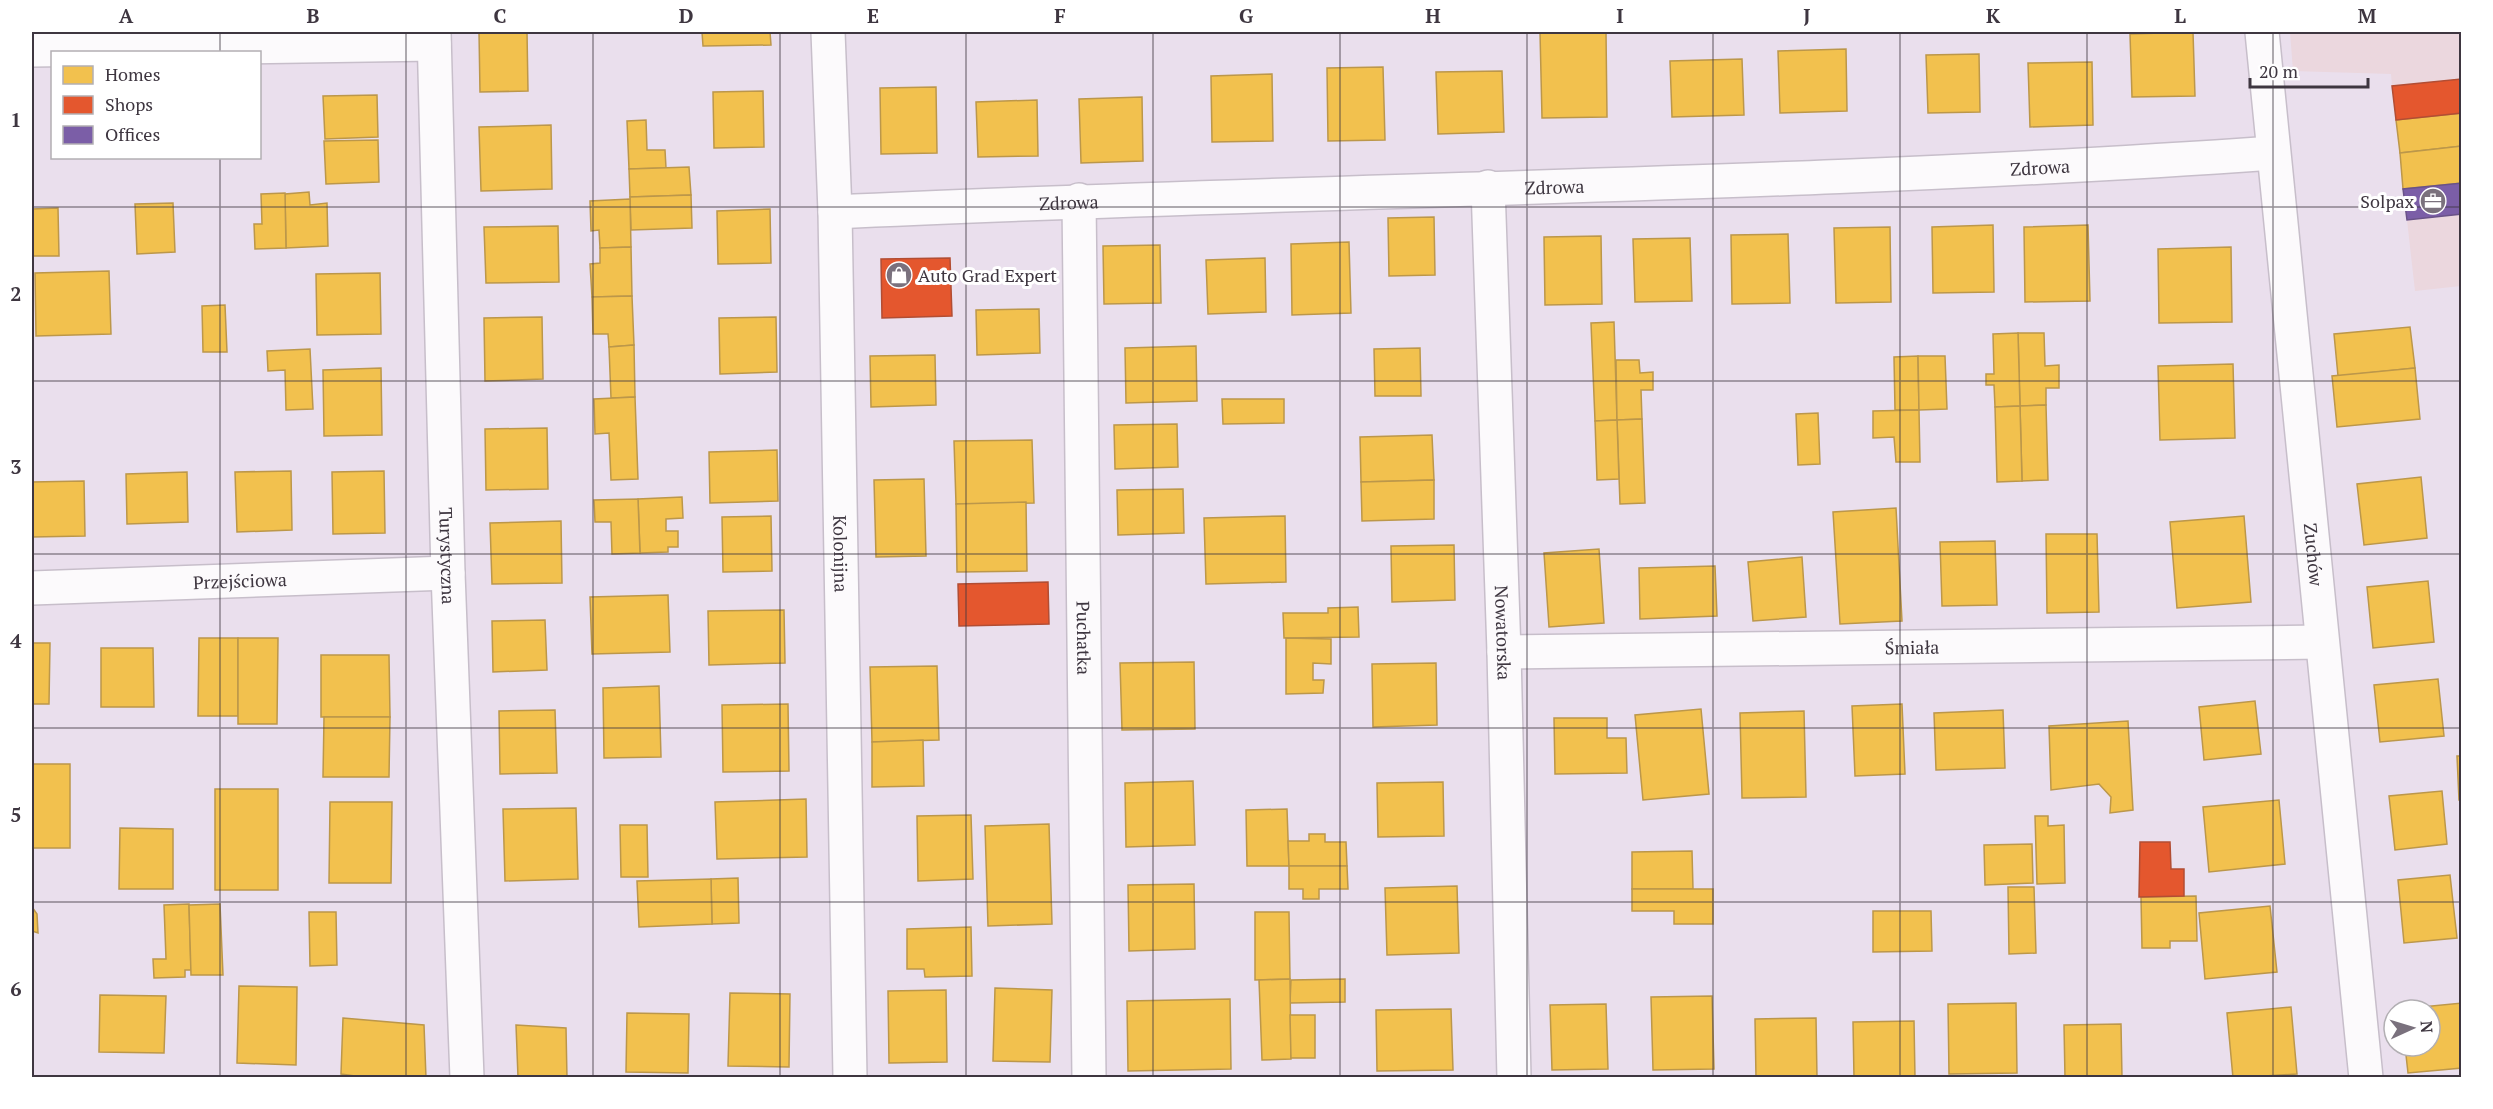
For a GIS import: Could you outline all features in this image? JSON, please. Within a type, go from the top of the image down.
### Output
[{"type":"street","name":"Kolonijna","points":[[828,32],[835,212],[850,1077]]},
{"type":"street","name":"Zuchów","points":[[2262,32],[2366,1077]]},
{"type":"street","points":[[32,50],[434,38]]},
{"type":"street","name":"Turystyczna","points":[[434,38],[448,573],[467,1077]]},
{"type":"street","name":"Zdrowa","points":[[835,212],[1078,200],[1650,185],[2273,153]]},
{"type":"street","name":"Nowatorska","points":[[1488,188],[1504,652],[1514,1077]]},
{"type":"street","name":"Puchatka","points":[[1078,200],[1089,1077]]},
{"type":"street","name":"Przejściowa","points":[[32,588],[448,573]]},
{"type":"street","name":"Śmiała","points":[[1504,652],[2321,642]]},
{"type":"shaded area","points":[[2290,32],[2461,32],[2461,79],[2392,86],[2391,74],[2293,71]]},
{"type":"shaded area","points":[[2461,214],[2461,286],[2415,291],[2407,220]]},
{"type":"building: Homes","points":[[479,32],[527,32],[528,91],[480,92]]},
{"type":"building: Homes","points":[[702,32],[770,32],[771,45],[703,46]]},
{"type":"building: Homes","points":[[1540,32],[1606,32],[1607,117],[1542,118]]},
{"type":"building: Homes","points":[[2193,32],[2195,96],[2132,97],[2130,34]]},
{"type":"building: Homes","points":[[1846,49],[1847,111],[1780,113],[1778,51]]},
{"type":"building: Homes","points":[[1979,54],[1980,112],[1928,113],[1926,55]]},
{"type":"building: Homes","points":[[1742,59],[1744,115],[1672,117],[1670,61]]},
{"type":"building: Homes","points":[[2092,62],[2093,125],[2030,127],[2028,63]]},
{"type":"building: Homes","points":[[1383,67],[1385,140],[1328,141],[1327,68]]},
{"type":"building: Homes","points":[[1502,71],[1504,132],[1438,134],[1436,72]]},
{"type":"building: Homes","points":[[1272,74],[1273,141],[1212,142],[1211,76]]},
{"type":"building: Homes","points":[[936,87],[937,153],[881,154],[880,88]]},
{"type":"building: Homes","points":[[763,91],[764,147],[714,148],[713,92]]},
{"type":"building: Homes","points":[[377,95],[378,137],[325,139],[323,96]]},
{"type":"building: Homes","points":[[1142,97],[1143,161],[1081,163],[1079,99]]},
{"type":"building: Homes","points":[[1037,100],[1038,156],[978,157],[976,102]]},
{"type":"building: Homes","points":[[2462,113],[2462,146],[2400,153],[2396,120]]},
{"type":"building: Homes","points":[[646,120],[647,150],[665,150],[666,168],[629,169],[627,121]]},
{"type":"building: Homes","points":[[551,125],[552,189],[481,191],[479,127]]},
{"type":"building: Homes","points":[[378,140],[379,182],[326,184],[324,141]]},
{"type":"building: Homes","points":[[2462,146],[2462,183],[2403,189],[2400,153]]},
{"type":"building: Homes","points":[[689,167],[691,195],[630,197],[629,169]]},
{"type":"building: Homes","points":[[309,192],[310,205],[327,203],[328,246],[286,248],[285,194]]},
{"type":"building: Homes","points":[[285,193],[286,248],[255,249],[254,224],[262,224],[261,194]]},
{"type":"building: Homes","points":[[691,195],[692,228],[631,230],[630,197]]},
{"type":"building: Homes","points":[[630,199],[631,247],[600,248],[599,230],[591,231],[590,201]]},
{"type":"building: Homes","points":[[173,203],[175,252],[137,254],[135,204]]},
{"type":"building: Homes","points":[[58,208],[59,256],[32,256],[32,209]]},
{"type":"building: Homes","points":[[770,209],[771,263],[718,264],[717,211]]},
{"type":"building: Homes","points":[[1434,217],[1435,275],[1389,276],[1388,218]]},
{"type":"building: Homes","points":[[1993,225],[1994,292],[1933,293],[1932,227]]},
{"type":"building: Homes","points":[[2088,225],[2090,301],[2025,302],[2024,227]]},
{"type":"building: Homes","points":[[558,226],[559,282],[486,283],[484,227]]},
{"type":"building: Homes","points":[[1890,227],[1891,302],[1836,303],[1834,228]]},
{"type":"building: Homes","points":[[1788,234],[1790,303],[1732,304],[1731,235]]},
{"type":"building: Homes","points":[[1601,236],[1602,304],[1545,305],[1544,237]]},
{"type":"building: Homes","points":[[1690,238],[1692,301],[1635,302],[1633,239]]},
{"type":"building: Homes","points":[[1349,242],[1351,313],[1292,315],[1291,244]]},
{"type":"building: Homes","points":[[1160,245],[1161,303],[1104,304],[1103,246]]},
{"type":"building: Homes","points":[[631,247],[632,296],[592,297],[590,264],[600,263],[600,248]]},
{"type":"building: Homes","points":[[2231,247],[2232,322],[2159,323],[2158,249]]},
{"type":"building: Homes","points":[[1265,258],[1266,312],[1208,314],[1206,260]]},
{"type":"building: Homes","points":[[109,271],[111,334],[36,336],[35,273]]},
{"type":"building: Homes","points":[[380,273],[381,334],[317,335],[316,274]]},
{"type":"building: Homes","points":[[632,296],[634,345],[609,347],[608,334],[593,334],[592,297]]},
{"type":"building: Homes","points":[[225,305],[227,352],[203,352],[202,306]]},
{"type":"building: Homes","points":[[1039,309],[1040,353],[977,355],[976,310]]},
{"type":"building: Homes","points":[[542,317],[543,379],[485,381],[484,318]]},
{"type":"building: Homes","points":[[776,317],[777,372],[720,374],[719,318]]},
{"type":"building: Homes","points":[[1614,322],[1617,420],[1595,421],[1591,323]]},
{"type":"building: Homes","points":[[2410,327],[2415,368],[2338,376],[2334,334]]},
{"type":"building: Homes","points":[[2018,333],[2044,333],[2045,366],[2059,365],[2059,388],[2046,388],[2046,405],[2020,406]]},
{"type":"building: Homes","points":[[2018,333],[2020,406],[1995,407],[1994,385],[1986,385],[1986,374],[1994,374],[1993,334]]},
{"type":"building: Homes","points":[[634,345],[635,397],[611,398],[609,347]]},
{"type":"building: Homes","points":[[1196,346],[1197,401],[1126,403],[1125,348]]},
{"type":"building: Homes","points":[[1420,348],[1421,396],[1375,396],[1374,349]]},
{"type":"building: Homes","points":[[310,349],[313,409],[286,410],[285,370],[268,371],[267,351]]},
{"type":"building: Homes","points":[[935,355],[936,405],[871,407],[870,356]]},
{"type":"building: Homes","points":[[1918,356],[1919,410],[1895,410],[1894,357]]},
{"type":"building: Homes","points":[[1918,356],[1945,356],[1947,409],[1919,410]]},
{"type":"building: Homes","points":[[1616,360],[1639,360],[1640,373],[1653,372],[1653,390],[1641,390],[1642,419],[1617,420]]},
{"type":"building: Homes","points":[[2233,364],[2235,438],[2160,440],[2158,366]]},
{"type":"building: Homes","points":[[381,368],[382,435],[324,436],[323,370]]},
{"type":"building: Homes","points":[[2415,368],[2420,419],[2337,427],[2332,376]]},
{"type":"building: Homes","points":[[635,397],[638,479],[611,480],[609,433],[595,434],[594,399]]},
{"type":"building: Homes","points":[[1222,399],[1284,399],[1284,423],[1223,424]]},
{"type":"building: Homes","points":[[2046,405],[2048,480],[2022,481],[2020,406]]},
{"type":"building: Homes","points":[[2020,406],[2022,481],[1997,482],[1995,407]]},
{"type":"building: Homes","points":[[1919,410],[1920,462],[1896,462],[1894,437],[1873,438],[1873,411]]},
{"type":"building: Homes","points":[[1818,413],[1820,464],[1798,465],[1796,414]]},
{"type":"building: Homes","points":[[1642,419],[1645,503],[1620,504],[1617,420]]},
{"type":"building: Homes","points":[[1617,420],[1619,479],[1597,480],[1595,421]]},
{"type":"building: Homes","points":[[1177,424],[1178,467],[1115,469],[1114,425]]},
{"type":"building: Homes","points":[[547,428],[548,489],[486,490],[485,429]]},
{"type":"building: Homes","points":[[1432,435],[1434,480],[1361,482],[1360,437]]},
{"type":"building: Homes","points":[[1032,440],[1034,503],[956,504],[954,441]]},
{"type":"building: Homes","points":[[777,450],[778,501],[710,503],[709,452]]},
{"type":"building: Homes","points":[[291,471],[292,530],[237,532],[235,472]]},
{"type":"building: Homes","points":[[384,471],[385,533],[333,534],[332,472]]},
{"type":"building: Homes","points":[[187,472],[188,522],[127,524],[126,474]]},
{"type":"building: Homes","points":[[2421,477],[2427,538],[2364,545],[2357,484]]},
{"type":"building: Homes","points":[[924,479],[926,556],[876,557],[874,480]]},
{"type":"building: Homes","points":[[1434,480],[1434,519],[1362,521],[1361,482]]},
{"type":"building: Homes","points":[[84,481],[85,536],[32,537],[32,482]]},
{"type":"building: Homes","points":[[1183,489],[1184,533],[1118,535],[1117,490]]},
{"type":"building: Homes","points":[[682,497],[683,518],[666,519],[666,531],[678,531],[678,547],[668,547],[668,552],[640,553],[638,499]]},
{"type":"building: Homes","points":[[638,499],[640,553],[612,554],[611,522],[595,522],[594,500]]},
{"type":"building: Homes","points":[[1026,502],[1027,571],[957,572],[956,504]]},
{"type":"building: Homes","points":[[1896,508],[1902,621],[1840,624],[1833,512]]},
{"type":"building: Homes","points":[[771,516],[772,571],[723,572],[722,517]]},
{"type":"building: Homes","points":[[1285,516],[1286,582],[1206,584],[1204,518]]},
{"type":"building: Homes","points":[[2244,516],[2251,602],[2177,608],[2170,522]]},
{"type":"building: Homes","points":[[561,521],[562,583],[492,584],[490,523]]},
{"type":"building: Homes","points":[[2046,534],[2097,534],[2099,612],[2047,613]]},
{"type":"building: Homes","points":[[1995,541],[1997,605],[1942,606],[1940,542]]},
{"type":"building: Homes","points":[[1454,545],[1455,600],[1392,602],[1391,546]]},
{"type":"building: Homes","points":[[1599,549],[1604,623],[1549,627],[1544,553]]},
{"type":"building: Homes","points":[[1802,557],[1806,617],[1753,621],[1748,562]]},
{"type":"building: Homes","points":[[1715,566],[1717,616],[1640,619],[1639,568]]},
{"type":"building: Homes","points":[[2428,581],[2434,642],[2373,648],[2367,587]]},
{"type":"building: Homes","points":[[668,595],[670,652],[592,654],[590,597]]},
{"type":"building: Homes","points":[[1358,607],[1359,637],[1284,638],[1283,613],[1328,613],[1328,608]]},
{"type":"building: Homes","points":[[784,610],[785,663],[709,665],[708,611]]},
{"type":"building: Homes","points":[[545,620],[547,670],[493,672],[492,621]]},
{"type":"building: Homes","points":[[199,638],[238,638],[238,716],[198,716]]},
{"type":"building: Homes","points":[[238,638],[278,638],[277,724],[238,724]]},
{"type":"building: Homes","points":[[1286,638],[1331,639],[1331,664],[1313,663],[1313,680],[1324,680],[1323,693],[1286,694]]},
{"type":"building: Homes","points":[[32,643],[50,643],[49,704],[32,704]]},
{"type":"building: Homes","points":[[101,648],[153,648],[154,707],[101,707]]},
{"type":"building: Homes","points":[[321,655],[389,655],[390,717],[321,717]]},
{"type":"building: Homes","points":[[1194,662],[1195,729],[1122,730],[1120,663]]},
{"type":"building: Homes","points":[[1436,663],[1437,725],[1373,727],[1372,664]]},
{"type":"building: Homes","points":[[937,666],[939,740],[872,742],[870,667]]},
{"type":"building: Homes","points":[[2438,679],[2444,736],[2380,742],[2374,685]]},
{"type":"building: Homes","points":[[659,686],[661,757],[604,758],[603,688]]},
{"type":"building: Homes","points":[[2255,701],[2261,754],[2204,760],[2199,707]]},
{"type":"building: Homes","points":[[788,704],[789,771],[723,772],[722,705]]},
{"type":"building: Homes","points":[[1902,704],[1905,774],[1855,776],[1852,706]]},
{"type":"building: Homes","points":[[1701,709],[1709,794],[1643,800],[1635,715]]},
{"type":"building: Homes","points":[[555,710],[557,773],[500,774],[499,711]]},
{"type":"building: Homes","points":[[2003,710],[2005,768],[1936,770],[1934,713]]},
{"type":"building: Homes","points":[[1804,711],[1806,797],[1742,798],[1740,713]]},
{"type":"building: Homes","points":[[324,717],[390,717],[389,777],[323,777]]},
{"type":"building: Homes","points":[[1554,718],[1607,718],[1607,738],[1626,738],[1627,773],[1555,774]]},
{"type":"building: Homes","points":[[2128,721],[2133,810],[2110,813],[2111,797],[2099,784],[2051,790],[2049,726]]},
{"type":"building: Homes","points":[[923,740],[924,786],[872,787],[872,742]]},
{"type":"building: Homes","points":[[2457,756],[2462,756],[2462,800],[2459,800]]},
{"type":"building: Homes","points":[[32,764],[70,764],[70,848],[32,848]]},
{"type":"building: Homes","points":[[1193,781],[1195,845],[1126,847],[1125,783]]},
{"type":"building: Homes","points":[[1443,782],[1444,836],[1378,837],[1377,783]]},
{"type":"building: Homes","points":[[215,789],[278,789],[278,890],[215,890]]},
{"type":"building: Homes","points":[[2442,791],[2447,844],[2395,850],[2389,796]]},
{"type":"building: Homes","points":[[806,799],[807,857],[717,859],[715,802]]},
{"type":"building: Homes","points":[[2279,800],[2285,864],[2209,872],[2203,807]]},
{"type":"building: Homes","points":[[330,802],[392,802],[391,883],[329,883]]},
{"type":"building: Homes","points":[[576,808],[578,879],[505,881],[503,809]]},
{"type":"building: Homes","points":[[1287,809],[1289,866],[1247,866],[1246,810]]},
{"type":"building: Homes","points":[[971,815],[973,879],[918,881],[917,816]]},
{"type":"building: Homes","points":[[2035,816],[2048,816],[2048,826],[2064,825],[2065,883],[2037,884]]},
{"type":"building: Homes","points":[[1049,824],[1052,924],[988,926],[985,826]]},
{"type":"building: Homes","points":[[620,825],[647,825],[648,877],[621,877]]},
{"type":"building: Homes","points":[[120,828],[173,829],[173,889],[119,889]]},
{"type":"building: Homes","points":[[1309,834],[1325,834],[1325,842],[1346,842],[1347,866],[1289,866],[1288,841],[1309,841]]},
{"type":"building: Homes","points":[[2032,844],[2033,883],[1985,885],[1984,845]]},
{"type":"building: Homes","points":[[1692,851],[1693,889],[1632,889],[1632,852]]},
{"type":"building: Homes","points":[[1289,866],[1347,866],[1348,889],[1319,889],[1319,899],[1303,899],[1303,889],[1289,889]]},
{"type":"building: Homes","points":[[2450,875],[2457,938],[2404,943],[2398,880]]},
{"type":"building: Homes","points":[[738,878],[739,923],[712,924],[711,879]]},
{"type":"building: Homes","points":[[711,879],[712,924],[639,927],[637,881]]},
{"type":"building: Homes","points":[[1194,884],[1195,949],[1129,951],[1128,885]]},
{"type":"building: Homes","points":[[1457,886],[1459,953],[1387,955],[1385,888]]},
{"type":"building: Homes","points":[[2008,887],[2034,887],[2036,953],[2009,954]]},
{"type":"building: Homes","points":[[1632,889],[1713,889],[1713,924],[1674,924],[1674,911],[1632,911]]},
{"type":"building: Homes","points":[[2196,896],[2197,941],[2170,941],[2170,948],[2142,948],[2141,897]]},
{"type":"building: Homes","points":[[189,904],[191,970],[185,970],[185,977],[154,978],[153,959],[166,959],[164,905]]},
{"type":"building: Homes","points":[[220,904],[223,975],[191,975],[189,905]]},
{"type":"building: Homes","points":[[2270,906],[2277,972],[2205,979],[2199,913]]},
{"type":"building: Homes","points":[[32,907],[37,914],[38,933],[32,931]]},
{"type":"building: Homes","points":[[1873,911],[1931,911],[1932,951],[1873,952]]},
{"type":"building: Homes","points":[[309,912],[336,912],[337,965],[310,966]]},
{"type":"building: Homes","points":[[1255,912],[1289,912],[1290,979],[1255,980]]},
{"type":"building: Homes","points":[[971,927],[972,976],[925,977],[924,969],[907,969],[907,929]]},
{"type":"building: Homes","points":[[1290,979],[1291,1059],[1262,1060],[1259,980]]},
{"type":"building: Homes","points":[[1345,979],[1345,1002],[1290,1003],[1291,980]]},
{"type":"building: Homes","points":[[239,986],[297,987],[296,1065],[237,1063]]},
{"type":"building: Homes","points":[[995,988],[1052,990],[1050,1062],[993,1061]]},
{"type":"building: Homes","points":[[946,990],[947,1062],[889,1063],[888,991]]},
{"type":"building: Homes","points":[[730,993],[790,994],[789,1067],[728,1066]]},
{"type":"building: Homes","points":[[100,995],[166,996],[164,1053],[99,1052]]},
{"type":"building: Homes","points":[[1712,996],[1714,1069],[1653,1070],[1651,997]]},
{"type":"building: Homes","points":[[1230,999],[1231,1069],[1128,1071],[1127,1001]]},
{"type":"building: Homes","points":[[2016,1003],[2017,1073],[1949,1074],[1948,1004]]},
{"type":"building: Homes","points":[[2462,1003],[2462,1068],[2408,1073],[2406,1058],[2442,1058],[2442,1005]]},
{"type":"building: Homes","points":[[1606,1004],[1608,1069],[1552,1070],[1550,1005]]},
{"type":"building: Homes","points":[[2291,1007],[2297,1074],[2233,1078],[2227,1013]]},
{"type":"building: Homes","points":[[1451,1009],[1453,1070],[1377,1071],[1376,1010]]},
{"type":"building: Homes","points":[[627,1013],[689,1014],[688,1073],[626,1072]]},
{"type":"building: Homes","points":[[1290,1015],[1315,1015],[1315,1058],[1291,1058]]},
{"type":"building: Homes","points":[[343,1018],[424,1025],[426,1078],[369,1078],[341,1074]]},
{"type":"building: Homes","points":[[1816,1018],[1817,1078],[1756,1078],[1755,1019]]},
{"type":"building: Homes","points":[[1914,1021],[1915,1078],[1854,1078],[1853,1022]]},
{"type":"building: Homes","points":[[2121,1024],[2122,1078],[2065,1078],[2064,1025]]},
{"type":"building: Homes","points":[[516,1025],[566,1028],[567,1078],[518,1077]]},
{"type":"building: Shops","points":[[2461,79],[2462,113],[2396,120],[2392,86]]},
{"type":"building: Shops","points":[[950,258],[952,316],[882,318],[881,259]]},
{"type":"building: Shops","points":[[1048,582],[1049,624],[959,626],[958,584]]},
{"type":"building: Shops","points":[[2140,842],[2170,842],[2171,869],[2184,869],[2184,896],[2139,897]]},
{"type":"building: Offices","name":"Solpax","points":[[2462,183],[2462,214],[2407,220],[2403,189]]},
{"type":"place","name":"Solpax","points":[[2433,201]]},
{"type":"place","name":"Auto Grad Expert","points":[[899,275]]}]
